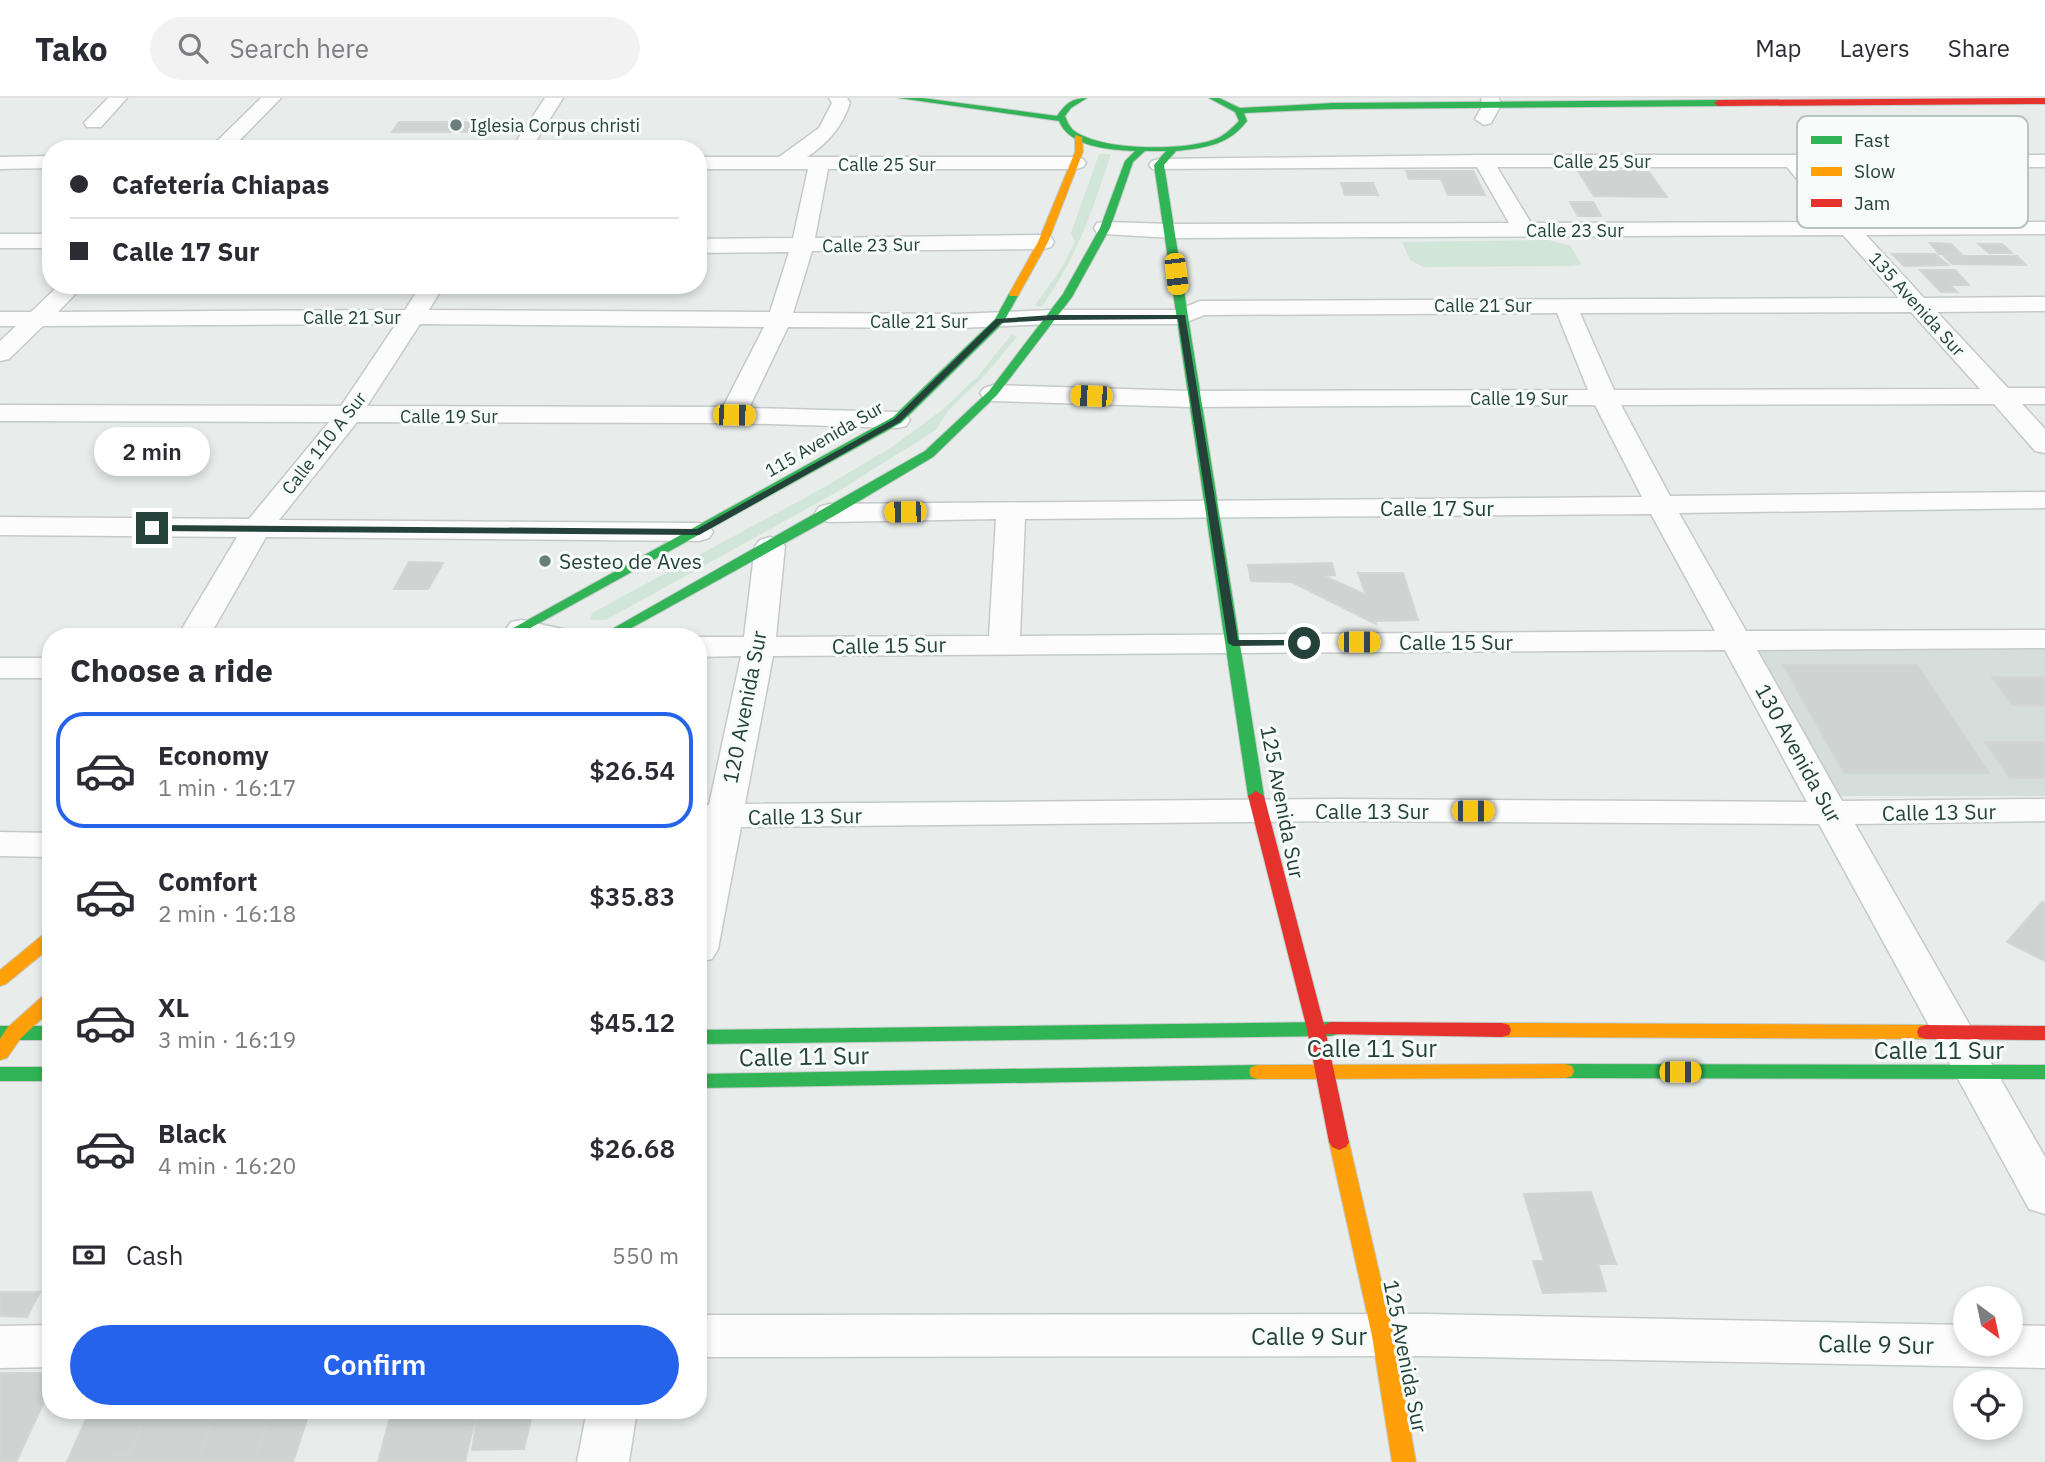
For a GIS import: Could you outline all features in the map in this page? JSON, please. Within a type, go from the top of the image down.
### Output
[{"type":"main road","points":[[903,98],[1060,119]]},
{"type":"main road","points":[[1213,98],[1240,118],[1489,108],[2045,115]]},
{"type":"main road","points":[[1052,100],[1078,101]]},
{"type":"main road","points":[[1060,119],[1065,108],[1078,101]]},
{"type":"main road","points":[[1489,108],[1533,101],[2045,101]]},
{"type":"main road","points":[[1928,102],[1962,116]]},
{"type":"main road","points":[[1060,119],[1066,129],[1078,137],[1098,143],[1142,149],[1173,149],[1205,145],[1226,138],[1240,118]]},
{"type":"main road","name":"115 Avenida Sur","points":[[522,628],[897,421],[999,321],[1043,242],[1076,163],[1079,152],[1078,137]]},
{"type":"main road","points":[[621,628],[829,513],[929,454],[993,393],[1068,295],[1105,228],[1129,161],[1142,149]]},
{"type":"main road","points":[[1159,165],[1173,149]]},
{"type":"main road","name":"125 Avenida Sur","points":[[1159,165],[1259,812],[1316,1029],[1323,1071],[1383,1336],[1404,1462]]},
{"type":"main road","points":[[0,981],[42,945]]},
{"type":"main road","points":[[0,1053],[7,1033],[42,1006]]},
{"type":"main road","name":"Calle 11 Sur","points":[[707,1037],[1316,1029],[1954,1034],[2045,1032]]},
{"type":"main road","points":[[7,1033],[42,1033]]},
{"type":"main road","name":"Calle 11 Sur","points":[[707,1081],[1323,1071],[2045,1072]]},
{"type":"main road","points":[[0,1073],[42,1074]]},
{"type":"street","points":[[93,123],[118,98]]},
{"type":"street","points":[[228,140],[272,98]]},
{"type":"street","points":[[527,140],[554,98]]},
{"type":"street","points":[[782,164],[813,144],[836,121],[841,103],[838,98]]},
{"type":"street","name":"135 Avenida Sur","points":[[1792,160],[1797,166]]},
{"type":"street","name":"Calle 25 Sur","points":[[1159,165],[1797,160]]},
{"type":"street","points":[[1483,161],[1524,230]]},
{"type":"street","points":[[0,163],[42,162]]},
{"type":"street","name":"Calle 25 Sur","points":[[707,163],[1076,163]]},
{"type":"street","points":[[734,415],[779,321],[802,247],[819,164]]},
{"type":"street","name":"Calle 23 Sur","points":[[1105,228],[1171,231],[2045,228]]},
{"type":"street","name":"135 Avenida Sur","points":[[1849,229],[2045,445]]},
{"type":"street","points":[[0,241],[42,242]]},
{"type":"street","name":"Calle 23 Sur","points":[[707,246],[1043,242]]},
{"type":"street","points":[[0,354],[63,294]]},
{"type":"street","name":"Calle 110 A Sur","points":[[198,628],[256,530],[348,416],[428,294]]},
{"type":"street","name":"Calle 21 Sur","points":[[0,318],[414,317],[999,321],[1052,317],[1182,317],[1200,308],[2045,304]]},
{"type":"street","name":"130 Avenida Sur","points":[[1565,305],[1604,397],[1661,506],[2045,1196]]},
{"type":"street","name":"Calle 19 Sur","points":[[993,393],[1196,399],[2045,396]]},
{"type":"street","name":"Calle 19 Sur","points":[[0,413],[734,415],[897,421]]},
{"type":"street","name":"Calle 17 Sur","points":[[829,513],[2045,500]]},
{"type":"street","points":[[1004,644],[1011,510]]},
{"type":"street","points":[[0,526],[699,532]]},
{"type":"street","name":"120 Avenida Sur","points":[[707,850],[710,817],[758,647],[770,546]]},
{"type":"street","name":"Calle 15 Sur","points":[[707,647],[2045,639]]},
{"type":"street","points":[[0,668],[42,668]]},
{"type":"street","name":"Calle 13 Sur","points":[[710,817],[1377,810],[1833,813],[2045,810]]},
{"type":"street","points":[[0,844],[42,842]]},
{"type":"street","name":"Calle 9 Sur","points":[[707,1336],[1383,1336],[2045,1347]]},
{"type":"street","points":[[0,1347],[42,1346]]},
{"type":"street","points":[[603,1462],[610,1419]]},
{"type":"shaded area","points":[[1755,647],[2045,647],[2045,796],[1837,796]]},
{"type":"green space","points":[[1099,154],[1111,154],[1090,214],[1066,268],[1043,305],[1039,307],[1035,305],[1061,269],[1075,242],[1071,233]]},
{"type":"green space","points":[[1549,240],[1571,246],[1581,264],[1423,267],[1410,260],[1402,242]]},
{"type":"green space","points":[[1012,334],[1017,337],[985,375],[948,411],[936,430],[837,492],[606,620],[590,620],[592,613],[821,489],[892,447],[942,410],[977,377]]},
{"type":"building","points":[[399,122],[483,122],[476,132],[392,132]]},
{"type":"building","points":[[483,127],[521,127],[517,132],[479,132]]},
{"type":"building","points":[[1406,171],[1473,171],[1485,195],[1448,195],[1441,179],[1409,179]]},
{"type":"building","points":[[1578,171],[1648,171],[1667,197],[1594,196]]},
{"type":"building","points":[[1341,183],[1373,183],[1378,195],[1345,195]]},
{"type":"building","points":[[1570,202],[1593,202],[1601,216],[1578,216]]},
{"type":"building","points":[[1930,243],[1951,244],[1961,254],[1939,254]]},
{"type":"building","points":[[1979,244],[2002,244],[2012,253],[1989,253]]},
{"type":"building","points":[[1892,254],[1935,254],[1948,265],[1904,266]]},
{"type":"building","points":[[1944,256],[2017,256],[2026,265],[1952,264]]},
{"type":"building","points":[[1920,270],[1955,270],[1969,285],[1950,285],[1957,292],[1941,292]]},
{"type":"building","points":[[409,562],[443,563],[428,589],[394,589]]},
{"type":"building","points":[[1332,563],[1335,575],[1324,576],[1366,595],[1358,573],[1403,573],[1418,620],[1375,621],[1376,624],[1292,582],[1251,581],[1248,565]]},
{"type":"building","points":[[1783,665],[1917,665],[1989,773],[1844,773]]},
{"type":"building","points":[[1992,677],[2045,677],[2045,706],[2012,705]]},
{"type":"building","points":[[1985,742],[2045,742],[2045,778],[2010,778]]},
{"type":"building","points":[[2042,902],[2045,903],[2045,961],[2007,942]]},
{"type":"building","points":[[1591,1192],[1616,1264],[1598,1264],[1606,1291],[1543,1293],[1533,1261],[1544,1261],[1524,1194]]},
{"type":"building","points":[[0,1292],[40,1292],[27,1317],[0,1316]]},
{"type":"building","points":[[0,1373],[42,1373],[42,1406],[16,1462],[0,1462]]},
{"type":"building","points":[[86,1419],[144,1419],[129,1454],[111,1454],[107,1462],[67,1462]]},
{"type":"building","points":[[144,1419],[214,1419],[198,1462],[125,1462]]},
{"type":"building","points":[[214,1419],[270,1419],[253,1462],[198,1462]]},
{"type":"building","points":[[270,1419],[307,1419],[293,1462],[253,1462]]},
{"type":"building","points":[[390,1419],[475,1419],[465,1462],[378,1462]]},
{"type":"building","points":[[477,1419],[531,1419],[524,1449],[472,1450]]},
{"type":"building","points":[[111,1454],[129,1454],[125,1462],[107,1462]]},
{"type":"traffic: fast","points":[[903,98],[1060,119]]},
{"type":"traffic: fast","points":[[1083,98],[1068,106],[1061,116],[1066,129],[1081,139],[1102,145],[1153,149],[1199,146],[1213,143],[1233,132],[1243,121],[1239,111],[1213,98]]},
{"type":"traffic: fast","points":[[1239,111],[1333,106],[1718,103]]},
{"type":"traffic: fast","points":[[621,628],[829,513],[929,454],[993,393],[1068,295],[1105,228],[1129,161],[1142,149]]},
{"type":"traffic: fast","points":[[1173,149],[1159,165],[1256,796]]},
{"type":"traffic: fast","points":[[520,628],[897,420],[999,321],[1014,294]]},
{"type":"traffic: fast","points":[[707,1037],[1331,1029]]},
{"type":"traffic: fast","points":[[0,1033],[42,1033]]},
{"type":"traffic: fast","points":[[1565,1071],[2045,1072]]},
{"type":"traffic: fast","points":[[707,1081],[1258,1072]]},
{"type":"traffic: fast","points":[[0,1074],[42,1074]]},
{"type":"traffic: slow","points":[[1014,294],[1043,242],[1079,152],[1078,137]]},
{"type":"traffic: slow","points":[[0,980],[42,945]]},
{"type":"traffic: slow","points":[[0,1053],[14,1033],[42,1007]]},
{"type":"traffic: slow","points":[[1502,1030],[1926,1032]]},
{"type":"traffic: slow","points":[[1258,1072],[1565,1071]]},
{"type":"traffic: slow","points":[[1339,1142],[1383,1336],[1404,1462]]},
{"type":"traffic: jam","points":[[1718,103],[2045,101]]},
{"type":"traffic: jam","points":[[1256,796],[1316,1029],[1339,1142]]},
{"type":"traffic: jam","points":[[1331,1029],[1502,1030]]},
{"type":"traffic: jam","points":[[1926,1032],[2045,1033]]},
{"type":"place","name":"Iglesia Corpus christi","points":[[456,125]]},
{"type":"place","name":"Sesteo de Aves","points":[[545,561]]},
{"type":"route","points":[[152,528],[699,532],[897,421],[999,321],[1052,317],[1182,317],[1233,643],[1304,643]]}]
